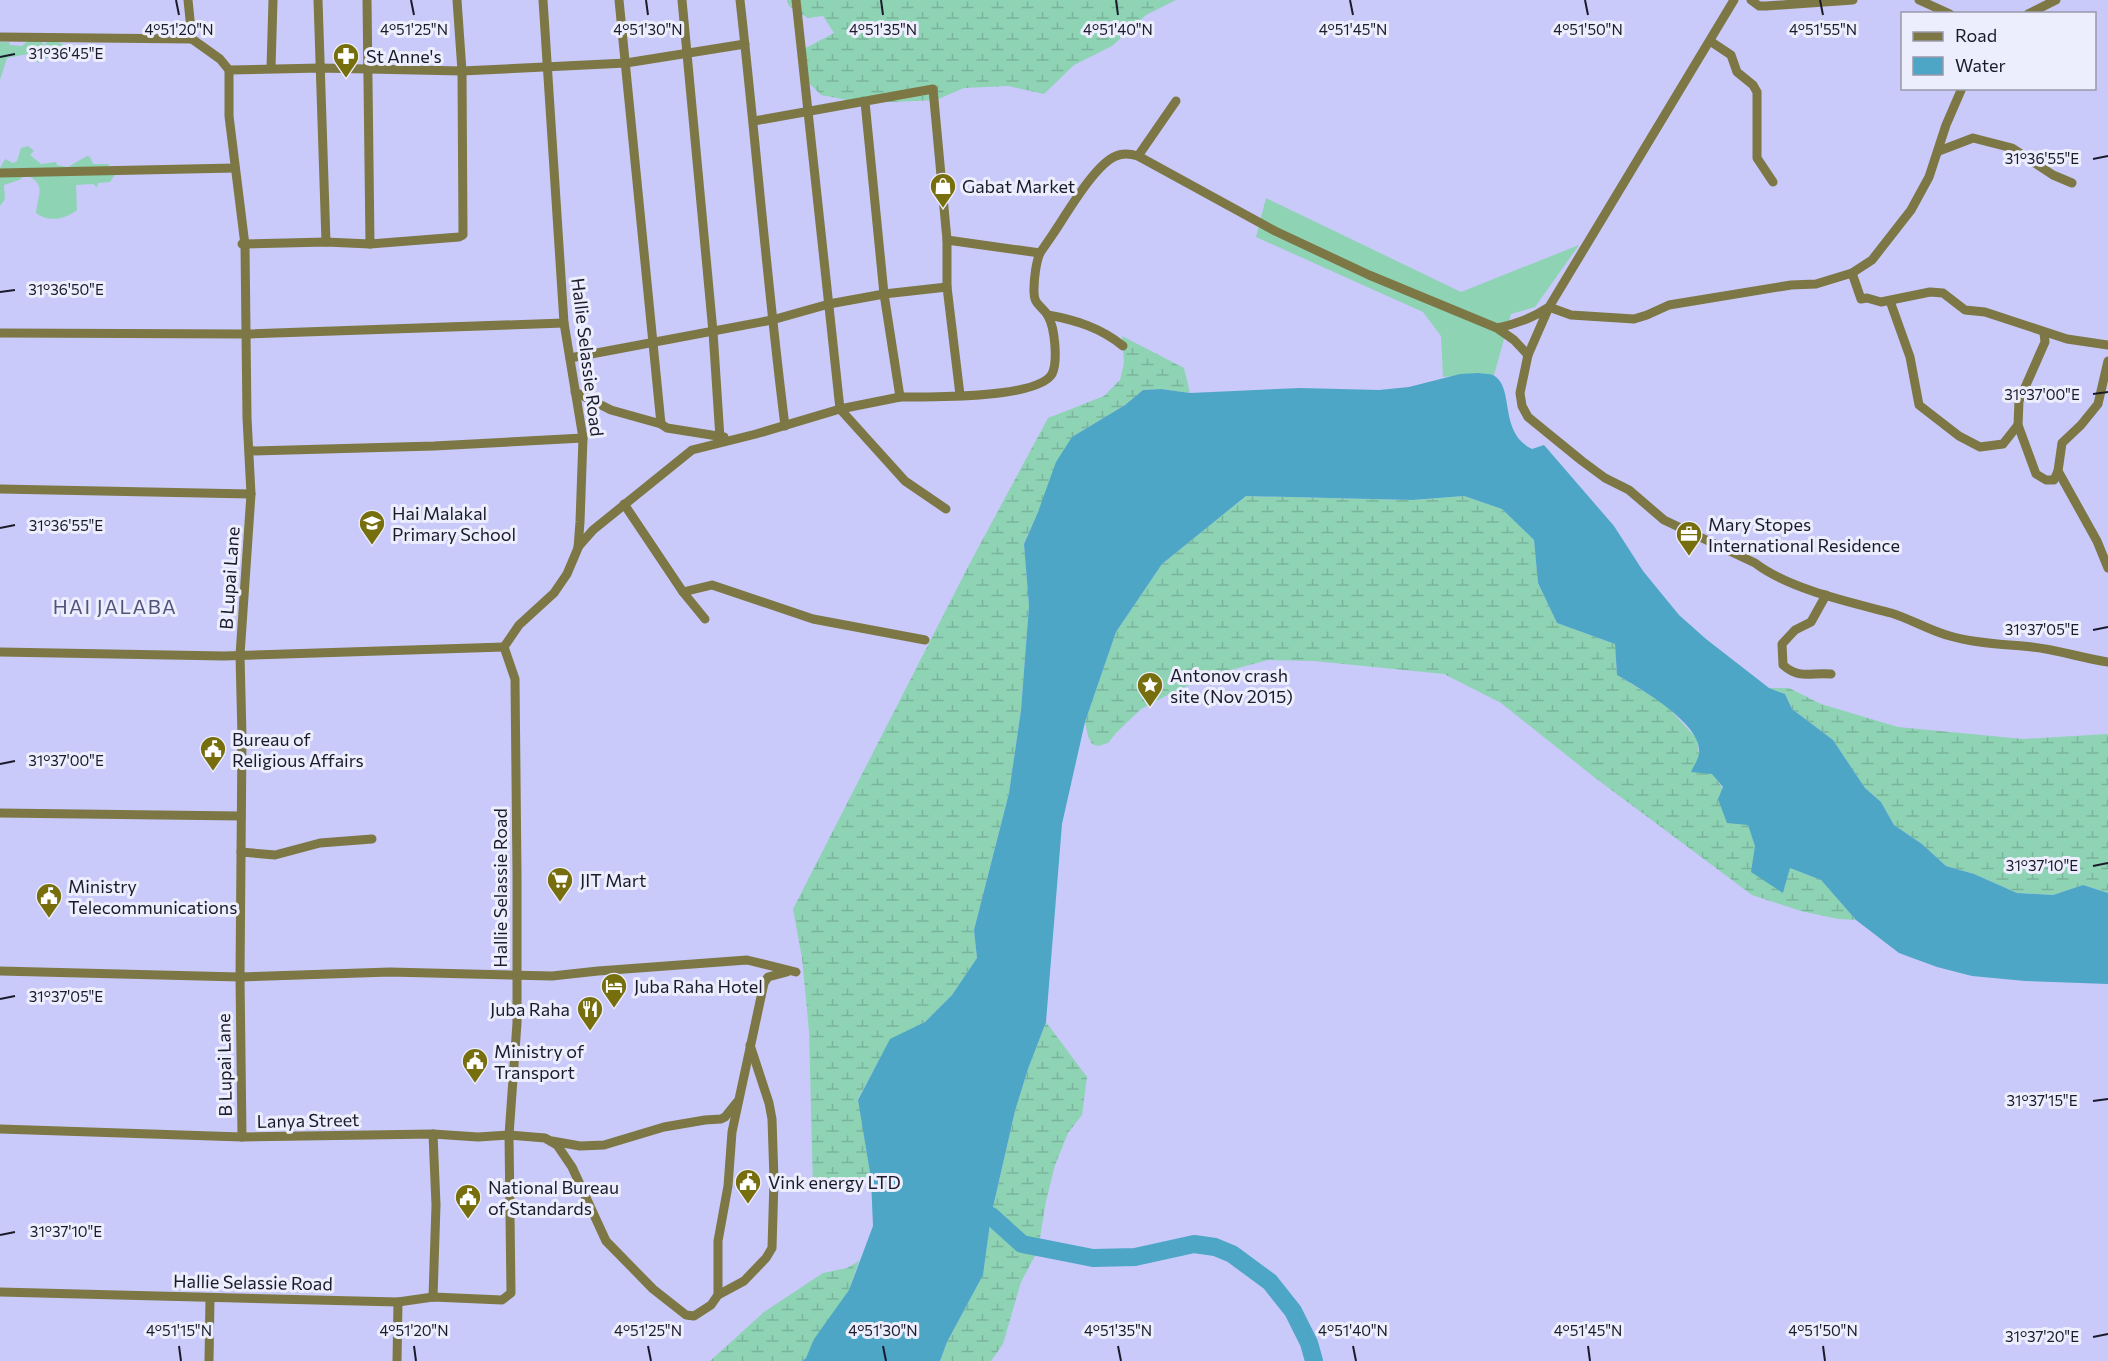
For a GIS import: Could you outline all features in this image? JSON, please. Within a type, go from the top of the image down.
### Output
[{"type":"street","points":[[188,0],[192,39]]},
{"type":"street","points":[[272,68],[273,0]]},
{"type":"street","points":[[318,0],[326,242]]},
{"type":"street","points":[[367,0],[370,244]]},
{"type":"street","points":[[245,245],[242,244],[326,242],[370,244],[463,235],[462,71],[457,0]]},
{"type":"street","name":"Hallie Selassie Road","points":[[0,1292],[398,1302],[432,1297],[502,1300],[511,1293],[509,1135],[517,1023],[514,679],[504,647],[519,625],[554,593],[567,574],[578,548],[583,438],[564,322],[543,0]]},
{"type":"street","points":[[619,0],[661,424]]},
{"type":"street","points":[[682,0],[713,332],[720,438]]},
{"type":"street","points":[[740,0],[785,426]]},
{"type":"street","points":[[796,0],[840,410],[905,481],[946,509]]},
{"type":"street","points":[[1734,0],[1549,307],[1528,355],[1520,393],[1522,406],[1528,417],[1605,478],[1629,490],[1664,520],[1755,563],[1767,572],[1826,595],[1892,614],[1948,636],[2066,652],[2108,662]]},
{"type":"street","points":[[1751,0],[1759,6],[1853,0]]},
{"type":"street","points":[[1919,0],[1946,12]]},
{"type":"street","points":[[2032,12],[2056,0]]},
{"type":"street","points":[[0,37],[192,39],[220,59],[229,70],[320,68],[462,71],[626,63],[745,44]]},
{"type":"street","points":[[1710,41],[1731,54],[1737,72],[1753,85],[1757,92],[1757,158],[1773,182]]},
{"type":"street","name":"B Lupai Lane","points":[[229,70],[229,116],[245,245],[247,418],[251,494],[240,655],[242,1137]]},
{"type":"street","points":[[754,121],[933,89],[946,240],[947,287],[960,395]]},
{"type":"street","points":[[1549,307],[1571,315],[1634,319],[1669,304],[1791,285],[1816,284],[1852,273],[1872,260],[1911,210],[1929,177],[1946,125],[1961,90]]},
{"type":"street","points":[[1138,156],[1176,101]]},
{"type":"street","points":[[865,102],[884,294],[900,396]]},
{"type":"street","points":[[1939,151],[1973,138],[2012,148],[2053,175],[2072,183]]},
{"type":"street","points":[[1123,346],[1110,336],[1084,324],[1048,315],[1039,308],[1034,300],[1034,288],[1040,253],[1078,196],[1106,162],[1116,156],[1129,154],[1138,156],[1275,231],[1369,275],[1497,328],[1514,340],[1528,355]]},
{"type":"street","points":[[0,173],[235,168]]},
{"type":"street","points":[[946,240],[1040,253]]},
{"type":"street","points":[[1852,273],[1861,299],[1867,298],[1881,302],[1930,292],[1943,293],[1965,310],[1985,312],[2067,339],[2108,345]]},
{"type":"street","points":[[570,358],[772,320],[829,304],[884,294],[947,287]]},
{"type":"street","points":[[1890,301],[1910,357],[1919,405],[1959,436],[1980,447],[2003,444],[2018,425]]},
{"type":"street","points":[[1497,328],[1518,323],[1549,307]]},
{"type":"street","points":[[578,548],[593,530],[692,450],[900,396],[982,395],[1030,388],[1043,382],[1051,375],[1056,358],[1048,315]]},
{"type":"street","points":[[0,333],[247,334],[564,322]]},
{"type":"street","points":[[2044,333],[2044,342],[2019,400],[2018,425],[2036,474],[2046,480],[2054,480],[2058,471],[2062,443],[2081,425],[2097,404],[2108,361]]},
{"type":"street","points":[[574,392],[611,410],[661,424],[667,428],[720,438],[756,434]]},
{"type":"street","points":[[250,451],[434,446],[583,438]]},
{"type":"street","points":[[2058,471],[2097,541],[2108,568]]},
{"type":"street","points":[[0,489],[251,494]]},
{"type":"street","points":[[624,504],[683,591],[705,619]]},
{"type":"street","points":[[683,591],[712,585],[813,619],[925,640]]},
{"type":"street","points":[[1826,595],[1811,622],[1795,630],[1782,645],[1782,664],[1790,671],[1808,676],[1831,674]]},
{"type":"street","points":[[0,652],[240,655],[504,647]]},
{"type":"street","points":[[0,813],[241,816]]},
{"type":"street","points":[[241,852],[275,855],[320,843],[372,838]]},
{"type":"street","points":[[0,971],[240,977],[390,972],[552,976],[747,960],[796,972],[785,972],[768,977],[764,983],[732,1132],[728,1186],[718,1241],[718,1295]]},
{"type":"street","points":[[550,1140],[557,1145],[572,1167],[606,1241],[647,1283],[686,1315],[690,1316],[703,1311],[718,1295],[744,1281],[766,1258],[772,1248],[774,1180],[772,1119],[750,1045]]},
{"type":"street","name":"Lanya Street","points":[[0,1129],[242,1137],[509,1135],[580,1146],[604,1145],[671,1125],[721,1119],[738,1100]]},
{"type":"street","points":[[432,1297],[436,1205],[433,1134]]},
{"type":"street","points":[[209,1361],[210,1298]]},
{"type":"street","points":[[397,1361],[398,1302]]},
{"type":"green space","points":[[787,0],[1176,0],[1146,15],[1112,46],[1074,65],[1044,94],[1008,86],[964,88],[936,100],[894,102],[853,101],[821,95],[803,77],[800,51],[834,33],[823,16],[808,18],[789,6]]},
{"type":"green space","points":[[50,39],[63,44],[60,54],[42,59],[38,63],[28,54],[7,58],[0,80],[0,42],[22,46],[29,40],[41,41],[44,45]]},
{"type":"green space","points":[[28,146],[34,151],[30,155],[41,164],[56,162],[57,165],[68,167],[87,156],[93,164],[109,164],[108,168],[116,173],[110,182],[98,183],[97,187],[93,184],[76,185],[77,210],[62,218],[46,218],[36,213],[39,186],[33,178],[26,175],[4,185],[5,199],[0,206],[0,168],[5,159],[13,163],[17,161],[21,148]]},
{"type":"green space","points":[[1266,198],[1461,292],[1579,245],[1535,307],[1511,314],[1494,375],[1478,373],[1443,377],[1441,336],[1423,312],[1256,237]]},
{"type":"green space","points":[[1122,336],[1184,368],[1190,393],[1161,389],[1143,390],[1125,405],[1072,437],[1024,543],[1029,606],[1021,710],[1009,793],[974,930],[977,958],[952,995],[925,1022],[890,1040],[858,1099],[871,1179],[813,1188],[809,1031],[802,958],[793,909],[970,563],[1048,418],[1104,396],[1120,380],[1124,363]]},
{"type":"green space","points":[[1246,496],[1412,500],[1464,496],[1502,509],[1534,540],[1538,583],[1557,623],[1615,644],[1617,675],[1666,705],[1697,739],[1699,754],[1748,825],[1755,845],[1783,893],[1790,868],[1821,880],[1856,920],[1838,919],[1801,911],[1752,895],[1594,777],[1501,703],[1444,674],[1314,661],[1268,660],[1216,674],[1173,692],[1141,709],[1108,743],[1098,746],[1092,744],[1085,722],[1116,632],[1162,564]]},
{"type":"green space","points":[[1769,688],[1789,688],[1821,704],[1898,727],[2023,739],[2108,734],[2108,893],[2083,885],[2053,895],[2017,893],[1974,874],[1946,866],[1922,844],[1894,825],[1881,802],[1865,788],[1833,740],[1792,709],[1785,694]]},
{"type":"green space","points":[[1046,1022],[1087,1077],[1082,1115],[1068,1133],[1055,1165],[1038,1250],[1021,1282],[1003,1344],[991,1361],[940,1361],[947,1342],[983,1275],[991,1216],[1015,1111]]},
{"type":"green space","points":[[859,1261],[849,1290],[802,1361],[710,1361],[764,1312],[823,1273],[847,1268]]},
{"type":"water","points":[[1460,374],[1490,374],[1501,383],[1515,433],[1532,449],[1544,445],[1614,526],[1643,571],[1679,615],[1769,688],[1785,694],[1792,709],[1833,740],[1865,788],[1881,802],[1894,825],[1922,844],[1946,866],[1974,874],[2017,893],[2053,895],[2083,885],[2108,893],[2108,984],[2025,981],[1972,976],[1937,967],[1899,953],[1856,920],[1821,880],[1790,868],[1783,893],[1751,872],[1755,846],[1748,825],[1727,823],[1718,799],[1723,787],[1712,774],[1691,772],[1699,754],[1698,743],[1691,731],[1668,708],[1617,675],[1615,644],[1557,623],[1538,583],[1534,540],[1502,509],[1464,496],[1412,500],[1246,496],[1162,564],[1116,632],[1085,722],[1062,824],[1046,1022],[1015,1111],[991,1216],[983,1275],[947,1342],[940,1361],[802,1361],[806,1358],[814,1339],[849,1290],[873,1226],[871,1179],[858,1100],[890,1039],[925,1022],[952,995],[977,958],[974,930],[1009,793],[1021,710],[1029,606],[1024,544],[1056,462],[1072,437],[1125,405],[1143,390],[1161,389],[1190,393],[1300,388],[1379,390],[1409,387]]},
{"type":"waterway","points":[[991,1216],[1022,1244],[1093,1258],[1135,1257],[1194,1244],[1215,1247],[1232,1254],[1270,1282],[1293,1311],[1309,1343],[1314,1361]]},
{"type":"place","name":"St Anne's","points":[[346,79]]},
{"type":"place","name":"Gabat Market","points":[[943,209]]},
{"type":"place","name":"Hai Malakal Primary School","points":[[372,546]]},
{"type":"place","name":"Mary Stopes International Residence","points":[[1689,557]]},
{"type":"place","name":"Antonov crash site (Nov 2015)","points":[[1150,708]]},
{"type":"place","name":"Bureau of Religious Affairs","points":[[213,772]]},
{"type":"place","name":"JIT Mart","points":[[560,903]]},
{"type":"place","name":"Ministry Telecommunications","points":[[49,919]]},
{"type":"place","name":"Juba Raha Hotel","points":[[614,1009]]},
{"type":"place","name":"Juba Raha","points":[[590,1032]]},
{"type":"place","name":"Ministry of Transport","points":[[475,1084]]},
{"type":"place","name":"Vink energy LTD","points":[[748,1205]]},
{"type":"place","name":"National Bureau of Standards","points":[[468,1220]]},
{"type":"district","name":"HAI JALABA","points":[[115,606]]}]
